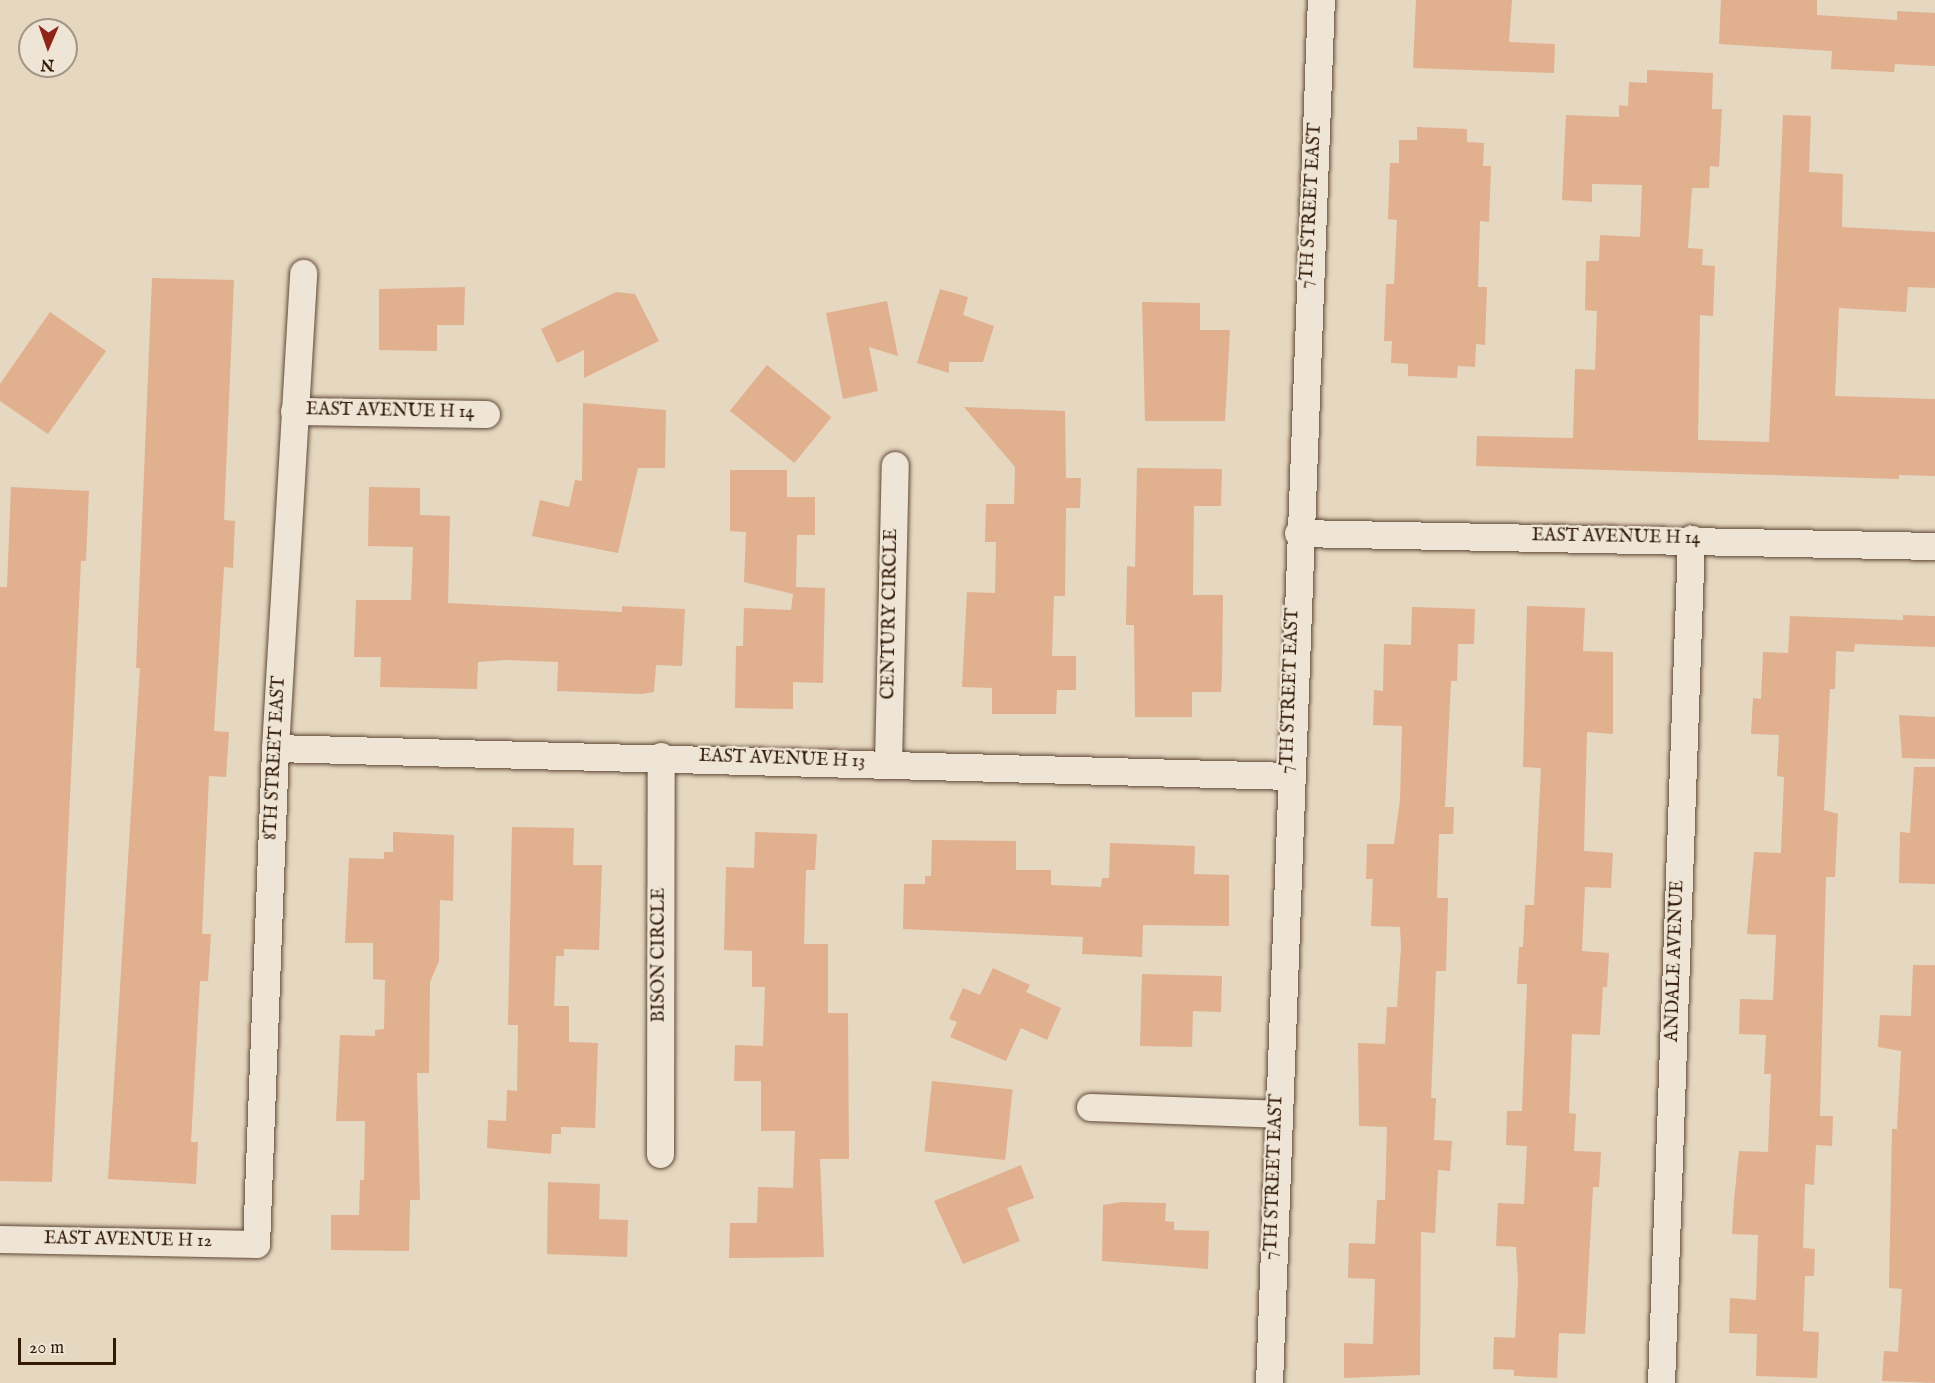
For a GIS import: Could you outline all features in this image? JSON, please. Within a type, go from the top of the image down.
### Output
[{"type":"street","name":"7TH STREET EAST","points":[[1269,1383],[1288,776],[1321,0]]},
{"type":"street","name":"8TH STREET EAST","points":[[256,1244],[275,748],[303,273]]},
{"type":"street","name":"EAST AVENUE H 14","points":[[294,411],[486,414]]},
{"type":"street","name":"CENTURY CIRCLE","points":[[888,763],[895,465]]},
{"type":"street","name":"EAST AVENUE H 14","points":[[1298,533],[1691,539],[1935,546]]},
{"type":"street","name":"ANDALE AVENUE","points":[[1661,1383],[1691,539]]},
{"type":"street","name":"EAST AVENUE H 13","points":[[275,748],[661,756],[1288,776]]},
{"type":"street","name":"BISON CIRCLE","points":[[660,1154],[661,756]]},
{"type":"street","points":[[1090,1107],[1277,1113]]},
{"type":"street","name":"EAST AVENUE H 12","points":[[0,1239],[256,1244]]},
{"type":"building","points":[[1416,0],[1512,0],[1509,42],[1555,44],[1554,73],[1413,68]]},
{"type":"building","points":[[1721,0],[1817,0],[1817,15],[1897,20],[1897,11],[1935,13],[1935,66],[1895,64],[1894,72],[1831,69],[1832,51],[1719,44]]},
{"type":"building","points":[[1647,70],[1713,73],[1712,109],[1722,109],[1719,167],[1710,166],[1709,188],[1692,188],[1688,248],[1703,249],[1702,265],[1715,266],[1713,316],[1700,315],[1698,440],[1769,442],[1783,115],[1811,116],[1809,172],[1843,174],[1842,227],[1935,232],[1935,288],[1908,287],[1906,312],[1839,308],[1835,396],[1935,399],[1935,476],[1899,475],[1899,479],[1476,466],[1477,436],[1573,438],[1575,369],[1595,370],[1597,311],[1585,310],[1586,261],[1599,261],[1600,235],[1640,237],[1642,185],[1592,184],[1592,202],[1562,200],[1566,115],[1619,117],[1619,105],[1628,106],[1629,82],[1647,83]]},
{"type":"building","points":[[1417,127],[1467,129],[1467,142],[1484,143],[1483,166],[1491,166],[1489,222],[1480,221],[1478,287],[1487,287],[1485,345],[1476,344],[1475,367],[1458,366],[1457,378],[1408,376],[1408,364],[1391,363],[1392,341],[1384,341],[1386,284],[1394,284],[1397,220],[1388,219],[1390,163],[1399,163],[1399,140],[1417,140]]},
{"type":"building","points":[[152,278],[234,280],[224,520],[235,521],[233,568],[224,567],[214,731],[229,732],[226,777],[209,776],[202,934],[211,934],[208,981],[200,981],[191,1142],[198,1142],[196,1184],[108,1179],[140,668],[136,668]]},
{"type":"building","points":[[465,287],[464,325],[437,325],[437,351],[379,350],[379,289]]},
{"type":"building","points":[[940,289],[968,297],[963,315],[994,326],[983,362],[949,362],[949,373],[917,363]]},
{"type":"building","points":[[616,292],[635,294],[659,341],[584,378],[584,350],[557,363],[541,329]]},
{"type":"building","points":[[887,301],[898,356],[869,347],[878,391],[843,399],[826,313]]},
{"type":"building","points":[[1142,302],[1200,303],[1200,330],[1230,330],[1225,421],[1145,421]]},
{"type":"building","points":[[50,312],[106,351],[48,434],[0,401],[0,384]]},
{"type":"building","points":[[767,365],[832,417],[794,463],[730,411]]},
{"type":"building","points":[[583,403],[666,410],[665,468],[638,468],[618,553],[532,536],[540,500],[569,507],[575,480],[582,481]]},
{"type":"building","points":[[964,407],[1065,411],[1066,478],[1081,478],[1080,508],[1066,508],[1065,596],[1054,596],[1052,656],[1076,656],[1076,690],[1057,690],[1056,714],[992,714],[992,688],[962,687],[967,592],[995,593],[996,542],[985,542],[986,504],[1014,504],[1015,467]]},
{"type":"building","points":[[1137,468],[1222,469],[1221,506],[1194,506],[1193,595],[1223,595],[1221,692],[1192,692],[1192,717],[1135,717],[1134,625],[1126,625],[1127,566],[1135,567]]},
{"type":"building","points":[[730,470],[787,470],[787,497],[815,497],[815,535],[797,535],[796,587],[825,588],[823,683],[793,682],[793,709],[735,708],[736,646],[743,646],[744,608],[791,610],[793,594],[744,582],[746,532],[730,531]]},
{"type":"building","points":[[11,487],[89,491],[86,561],[81,561],[52,1182],[0,1181],[0,587],[7,587]]},
{"type":"building","points":[[369,487],[420,488],[420,515],[450,516],[448,603],[622,612],[622,606],[685,609],[682,666],[656,665],[654,692],[641,694],[557,691],[558,662],[505,660],[478,662],[477,689],[380,687],[381,657],[354,657],[356,600],[411,600],[413,547],[368,546]]},
{"type":"building","points":[[1527,606],[1585,608],[1583,651],[1613,652],[1613,734],[1587,732],[1584,851],[1613,853],[1611,888],[1585,887],[1582,951],[1609,953],[1607,987],[1603,987],[1600,1035],[1572,1034],[1569,1113],[1576,1114],[1574,1151],[1601,1152],[1599,1187],[1593,1187],[1585,1334],[1559,1333],[1557,1378],[1514,1376],[1514,1370],[1493,1369],[1494,1337],[1515,1338],[1518,1280],[1516,1247],[1496,1246],[1498,1203],[1524,1204],[1527,1146],[1506,1145],[1507,1111],[1522,1111],[1527,984],[1517,984],[1519,947],[1523,947],[1525,905],[1534,905],[1541,768],[1523,767]]},
{"type":"building","points":[[1412,607],[1475,609],[1474,644],[1458,644],[1457,681],[1451,681],[1445,807],[1454,807],[1453,834],[1439,834],[1437,898],[1448,898],[1446,971],[1436,971],[1431,1098],[1436,1098],[1434,1140],[1452,1141],[1450,1171],[1438,1170],[1435,1233],[1421,1232],[1420,1375],[1344,1378],[1344,1343],[1373,1344],[1375,1279],[1348,1278],[1349,1243],[1375,1244],[1377,1200],[1385,1200],[1387,1127],[1359,1126],[1358,1043],[1385,1044],[1387,1007],[1397,1007],[1401,947],[1400,927],[1371,926],[1373,879],[1366,879],[1367,844],[1394,844],[1400,800],[1402,726],[1373,725],[1374,690],[1383,691],[1384,644],[1411,645]]},
{"type":"building","points":[[1903,615],[1935,616],[1935,647],[1855,644],[1854,652],[1836,651],[1835,689],[1830,689],[1824,810],[1838,814],[1835,877],[1826,877],[1820,1116],[1833,1116],[1832,1146],[1816,1145],[1814,1185],[1805,1184],[1803,1248],[1815,1249],[1814,1276],[1805,1276],[1803,1331],[1819,1332],[1817,1378],[1756,1376],[1757,1334],[1729,1333],[1730,1298],[1756,1300],[1758,1235],[1732,1234],[1739,1151],[1768,1152],[1771,1074],[1764,1074],[1766,1035],[1739,1034],[1740,999],[1773,1000],[1776,935],[1747,934],[1754,852],[1781,853],[1784,777],[1777,776],[1779,735],[1751,734],[1753,698],[1761,699],[1763,652],[1788,653],[1790,616],[1903,620]]},
{"type":"building","points":[[1899,715],[1935,717],[1935,759],[1902,758]]},
{"type":"building","points":[[1914,767],[1935,767],[1935,884],[1899,883],[1900,832],[1910,833]]},
{"type":"building","points":[[512,827],[574,828],[573,865],[602,865],[599,950],[564,949],[564,956],[556,956],[554,1006],[569,1006],[569,1042],[598,1043],[595,1128],[561,1127],[561,1134],[552,1134],[551,1154],[487,1148],[488,1120],[506,1121],[507,1090],[517,1091],[518,1025],[508,1025]]},
{"type":"building","points":[[393,832],[454,835],[453,901],[440,900],[439,961],[430,982],[429,1073],[417,1073],[420,1200],[410,1200],[409,1251],[331,1250],[331,1215],[359,1215],[360,1180],[364,1180],[365,1121],[336,1121],[340,1035],[375,1036],[375,1030],[384,1029],[385,980],[373,979],[373,943],[345,943],[349,858],[384,859],[384,852],[393,852]]},
{"type":"building","points":[[755,832],[817,834],[815,870],[806,870],[804,944],[828,944],[828,1013],[848,1013],[849,1159],[820,1159],[824,1257],[729,1258],[730,1223],[757,1223],[758,1187],[793,1188],[795,1131],[761,1131],[761,1081],[734,1081],[735,1045],[763,1046],[765,987],[752,987],[752,951],[724,950],[726,867],[754,868]]},
{"type":"building","points":[[932,840],[1016,841],[1016,870],[1051,870],[1051,885],[1101,887],[1102,878],[1109,878],[1110,843],[1195,846],[1194,874],[1229,875],[1229,926],[1143,925],[1142,957],[1082,954],[1083,937],[903,929],[904,884],[925,884],[925,876],[931,876]]},
{"type":"building","points":[[1913,965],[1935,965],[1935,1383],[1882,1381],[1884,1351],[1898,1352],[1902,1289],[1889,1288],[1892,1129],[1897,1129],[1901,1051],[1878,1047],[1880,1015],[1911,1016]]},
{"type":"building","points":[[993,968],[1030,985],[1026,992],[1061,1008],[1047,1040],[1021,1028],[1006,1061],[950,1037],[957,1022],[949,1019],[963,988],[980,995]]},
{"type":"building","points":[[1142,974],[1222,976],[1221,1012],[1193,1011],[1192,1047],[1140,1046]]},
{"type":"building","points":[[932,1081],[1013,1089],[1005,1160],[925,1152]]},
{"type":"building","points":[[1021,1165],[1034,1198],[1007,1208],[1020,1241],[963,1264],[934,1201]]},
{"type":"building","points":[[548,1182],[600,1184],[599,1219],[628,1220],[627,1257],[547,1254]]},
{"type":"building","points":[[1121,1202],[1166,1203],[1165,1221],[1174,1222],[1174,1230],[1209,1231],[1208,1269],[1102,1261],[1103,1205]]}]
